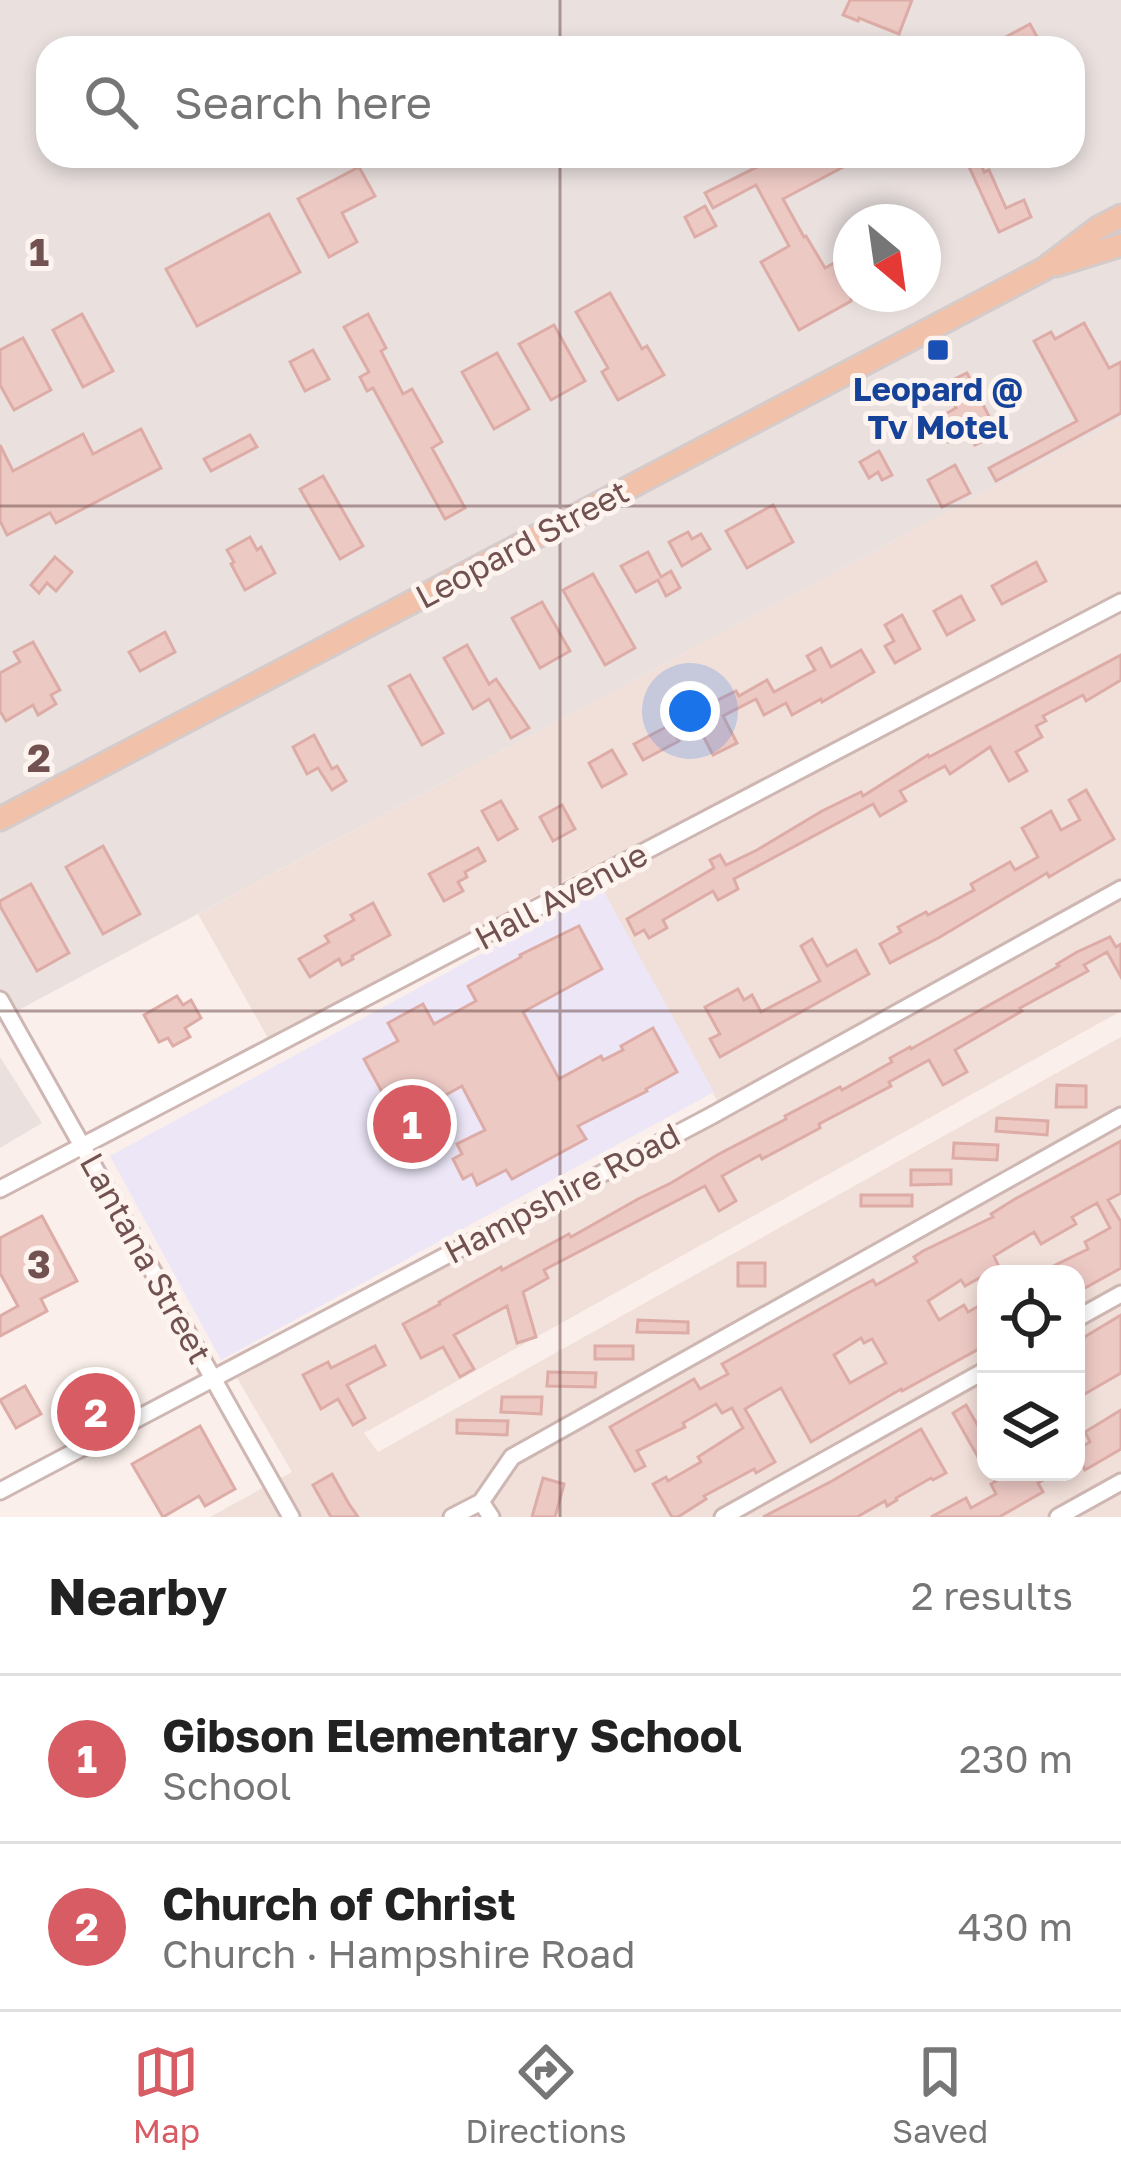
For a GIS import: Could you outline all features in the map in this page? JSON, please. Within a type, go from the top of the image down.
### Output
[{"type":"main road","name":"Leopard Street","points":[[0,819],[1044,269],[1121,216]]},
{"type":"main road","name":"Leopard Street","points":[[1044,269],[1121,245]]},
{"type":"street","name":"Hall Avenue","points":[[0,1189],[1121,602]]},
{"type":"street","name":"Hampshire Road","points":[[0,1491],[709,1117],[1121,889]]},
{"type":"street","name":"Lantana Street","points":[[0,1000],[292,1517]]},
{"type":"street","points":[[452,1517],[481,1502],[512,1457],[1121,1116]]},
{"type":"street","points":[[1085,1314],[1121,1294]]},
{"type":"street","points":[[723,1517],[981,1373]]},
{"type":"street","points":[[1058,1517],[1121,1482]]},
{"type":"street","points":[[481,1502],[491,1517]]},
{"type":"shaded area","points":[[0,0],[1121,0],[1121,419],[0,1020]]},
{"type":"shaded area","points":[[1121,419],[1121,1011],[364,1433],[378,1452],[1121,1037],[1121,1517],[210,1517],[292,1472],[237,1378],[726,1117],[590,867],[268,1038],[198,914]]},
{"type":"shaded area","points":[[602,888],[714,1092],[221,1360],[110,1156]]},
{"type":"shaded area","points":[[0,1057],[42,1123],[0,1148]]},
{"type":"building","points":[[850,0],[912,0],[899,34],[843,15]]},
{"type":"building","points":[[1030,24],[1036,36],[1008,36]]},
{"type":"building","points":[[357,168],[375,196],[342,213],[357,242],[329,257],[298,199]]},
{"type":"building","points":[[755,168],[841,168],[783,199],[825,268],[833,264],[833,311],[799,330],[761,262],[789,246],[756,185],[713,208],[705,193]]},
{"type":"building","points":[[970,168],[989,170],[1006,208],[1024,200],[1031,217],[999,232]]},
{"type":"building","points":[[705,206],[716,226],[695,237],[685,217]]},
{"type":"building","points":[[269,214],[300,272],[197,326],[166,269]]},
{"type":"building","points":[[610,293],[642,349],[647,346],[664,375],[618,400],[602,372],[608,368],[576,312]]},
{"type":"building","points":[[82,314],[113,371],[83,387],[53,330]]},
{"type":"building","points":[[368,314],[403,394],[412,389],[442,442],[432,448],[465,508],[445,519],[373,388],[367,391],[360,377],[369,372],[344,327]]},
{"type":"building","points":[[1084,323],[1109,368],[1121,362],[1121,413],[996,481],[989,468],[1077,421],[1034,341],[1051,332],[1055,339]]},
{"type":"building","points":[[554,325],[585,381],[551,400],[519,344]]},
{"type":"building","points":[[23,338],[51,390],[14,410],[0,385],[0,350]]},
{"type":"building","points":[[313,350],[329,379],[305,391],[290,362]]},
{"type":"building","points":[[497,353],[529,409],[494,429],[462,372]]},
{"type":"building","points":[[967,373],[998,434],[975,445],[968,431],[948,442],[935,420],[956,408],[944,384]]},
{"type":"building","points":[[141,429],[161,468],[56,523],[50,513],[7,535],[0,521],[0,445],[13,471],[83,434],[93,454]]},
{"type":"building","points":[[250,435],[257,447],[211,471],[204,459]]},
{"type":"building","points":[[879,451],[892,475],[882,480],[878,472],[869,478],[860,462]]},
{"type":"building","points":[[955,465],[970,493],[942,507],[928,480]]},
{"type":"building","points":[[323,476],[363,546],[340,559],[300,489]]},
{"type":"building","points":[[773,505],[793,542],[747,568],[726,531]]},
{"type":"building","points":[[688,532],[692,539],[701,534],[710,549],[682,566],[669,542]]},
{"type":"building","points":[[250,537],[275,573],[245,590],[227,550]]},
{"type":"building","points":[[648,552],[661,577],[671,571],[680,588],[666,596],[658,580],[636,592],[621,566]]},
{"type":"building","points":[[55,557],[72,572],[56,591],[47,583],[39,593],[31,585]]},
{"type":"building","points":[[1036,562],[1046,581],[1002,604],[992,586]]},
{"type":"building","points":[[593,574],[635,648],[605,665],[563,590]]},
{"type":"building","points":[[961,596],[974,620],[947,635],[934,611]]},
{"type":"building","points":[[542,602],[570,651],[540,668],[512,618]]},
{"type":"building","points":[[902,615],[920,649],[895,663],[885,646],[894,641],[885,625]]},
{"type":"building","points":[[165,632],[175,652],[140,671],[129,652]]},
{"type":"building","points":[[33,642],[60,690],[51,695],[56,704],[38,715],[33,705],[6,721],[0,711],[0,673],[20,662],[14,652]]},
{"type":"building","points":[[467,645],[489,684],[496,679],[529,728],[511,738],[489,699],[473,709],[444,658]]},
{"type":"building","points":[[821,648],[831,667],[861,650],[874,672],[792,715],[786,703],[764,715],[756,699],[723,716],[737,743],[713,755],[697,724],[706,720],[700,709],[767,680],[774,692],[815,670],[807,656]]},
{"type":"building","points":[[1121,655],[1121,680],[1086,701],[1083,695],[1043,716],[1046,721],[1036,726],[1042,737],[1016,752],[1027,771],[1009,781],[990,747],[950,774],[945,766],[900,791],[906,801],[880,816],[873,804],[734,879],[738,889],[718,900],[713,891],[663,920],[667,928],[649,938],[644,930],[635,935],[627,919],[714,868],[710,860],[720,855],[726,865],[757,850],[822,811],[861,792],[863,796],[928,755]]},
{"type":"building","points":[[410,675],[443,733],[422,745],[389,686]]},
{"type":"building","points":[[670,725],[679,741],[643,760],[634,744]]},
{"type":"building","points":[[314,735],[332,769],[337,766],[346,781],[332,790],[318,768],[307,774],[293,747]]},
{"type":"building","points":[[612,750],[626,774],[602,787],[589,763]]},
{"type":"building","points":[[1086,790],[1114,839],[890,963],[880,944],[901,932],[898,927],[974,890],[971,884],[1010,862],[1015,870],[1038,857],[1022,828],[1051,811],[1061,830],[1080,820],[1069,800]]},
{"type":"building","points":[[501,801],[517,829],[498,840],[482,811]]},
{"type":"building","points":[[562,805],[575,829],[553,841],[540,817]]},
{"type":"building","points":[[103,846],[140,914],[103,934],[66,867]]},
{"type":"building","points":[[478,848],[485,861],[465,872],[467,877],[458,882],[463,891],[444,901],[429,874]]},
{"type":"building","points":[[31,884],[69,953],[37,971],[0,906],[0,901]]},
{"type":"building","points":[[373,903],[390,935],[342,965],[339,959],[310,977],[299,959],[329,942],[325,936]]},
{"type":"building","points":[[579,926],[602,969],[523,1012],[559,1079],[601,1056],[603,1060],[623,1050],[621,1046],[653,1028],[677,1072],[578,1126],[586,1139],[512,1179],[506,1170],[477,1185],[472,1174],[463,1179],[453,1159],[462,1154],[457,1144],[485,1130],[462,1086],[404,1118],[394,1100],[388,1103],[364,1059],[398,1041],[388,1023],[423,1004],[434,1024],[476,1001],[468,986]]},
{"type":"building","points":[[1110,937],[1116,947],[1121,944],[1121,977],[1107,952],[1084,965],[1088,971],[955,1050],[967,1072],[943,1085],[929,1060],[819,1124],[820,1128],[722,1176],[736,1201],[719,1211],[705,1186],[544,1270],[548,1278],[523,1292],[536,1337],[517,1343],[507,1306],[454,1335],[474,1369],[460,1377],[443,1347],[421,1358],[403,1324],[439,1302],[501,1267],[571,1237],[785,1116],[842,1090],[892,1062],[890,1058]]},
{"type":"building","points":[[812,939],[827,966],[856,950],[869,974],[720,1057],[710,1039],[720,1034],[705,1007],[738,989],[744,1000],[752,995],[761,1012],[820,981],[801,946]]},
{"type":"building","points":[[177,996],[183,1005],[191,1000],[201,1018],[185,1028],[190,1037],[173,1046],[168,1038],[159,1042],[144,1015]]},
{"type":"building","points":[[1057,1085],[1086,1086],[1086,1107],[1056,1107]]},
{"type":"building","points":[[997,1118],[1048,1121],[1047,1135],[996,1131]]},
{"type":"building","points":[[1121,1141],[1121,1193],[1108,1200],[1121,1222],[1121,1268],[1085,1288],[1085,1265],[1055,1265],[1088,1249],[1085,1242],[1110,1228],[1097,1203],[1072,1217],[1076,1224],[1041,1244],[1034,1232],[994,1256],[998,1265],[977,1265],[977,1279],[965,1286],[961,1280],[928,1301],[939,1320],[964,1305],[968,1312],[977,1307],[977,1350],[811,1442],[781,1388],[745,1409],[775,1462],[756,1473],[754,1469],[672,1517],[653,1484],[701,1462],[698,1457],[743,1428],[732,1408],[722,1413],[716,1404],[683,1423],[685,1427],[637,1451],[645,1466],[635,1471],[610,1427],[694,1379],[700,1389],[728,1374],[722,1364],[873,1280],[876,1285],[917,1262],[914,1257],[923,1251],[993,1217],[991,1214]],"holes":[[[861,1338],[864,1343],[872,1339],[886,1363],[850,1383],[834,1355]]]},
{"type":"building","points":[[954,1143],[998,1145],[997,1160],[953,1158]]},
{"type":"building","points":[[911,1170],[951,1170],[951,1184],[911,1185]]},
{"type":"building","points":[[861,1195],[912,1195],[912,1206],[861,1206]]},
{"type":"building","points":[[42,1216],[77,1281],[41,1299],[47,1311],[0,1336],[0,1316],[18,1306],[0,1273],[0,1238]]},
{"type":"building","points":[[738,1263],[765,1263],[765,1286],[738,1286]]},
{"type":"building","points":[[1121,1315],[1121,1373],[1085,1394],[1085,1373],[1085,1337]]},
{"type":"building","points":[[638,1320],[688,1322],[688,1333],[637,1332]]},
{"type":"building","points":[[375,1346],[385,1365],[347,1385],[365,1418],[353,1425],[338,1399],[321,1409],[303,1375],[328,1362],[331,1368]]},
{"type":"building","points":[[595,1346],[633,1346],[633,1359],[595,1359]]},
{"type":"building","points":[[548,1372],[596,1373],[595,1387],[547,1386]]},
{"type":"building","points":[[25,1386],[41,1414],[16,1428],[0,1400]]},
{"type":"building","points":[[502,1397],[542,1397],[541,1414],[501,1412]]},
{"type":"building","points":[[966,1405],[977,1424],[977,1455],[953,1413]]},
{"type":"building","points":[[1121,1410],[1121,1449],[1085,1470],[1085,1445],[1090,1442],[1085,1432]]},
{"type":"building","points":[[457,1420],[508,1421],[507,1435],[457,1433]]},
{"type":"building","points":[[200,1426],[235,1489],[205,1506],[199,1496],[163,1517],[132,1464]]},
{"type":"building","points":[[921,1429],[946,1473],[887,1506],[885,1501],[857,1517],[763,1517],[832,1481]]},
{"type":"building","points":[[332,1474],[358,1517],[331,1517],[313,1485]]},
{"type":"building","points":[[543,1478],[564,1484],[555,1517],[532,1517]]},
{"type":"building","points":[[1041,1481],[1038,1483],[1043,1492],[999,1517],[931,1517],[966,1498],[971,1508],[996,1494],[991,1484]]},
{"type":"place","name":"Leopard @ Tv Motel","points":[[938,350]]},
{"type":"place","name":"Gibson Elementary School","points":[[412,1124]]},
{"type":"place","name":"Church of Christ","points":[[96,1412]]}]
